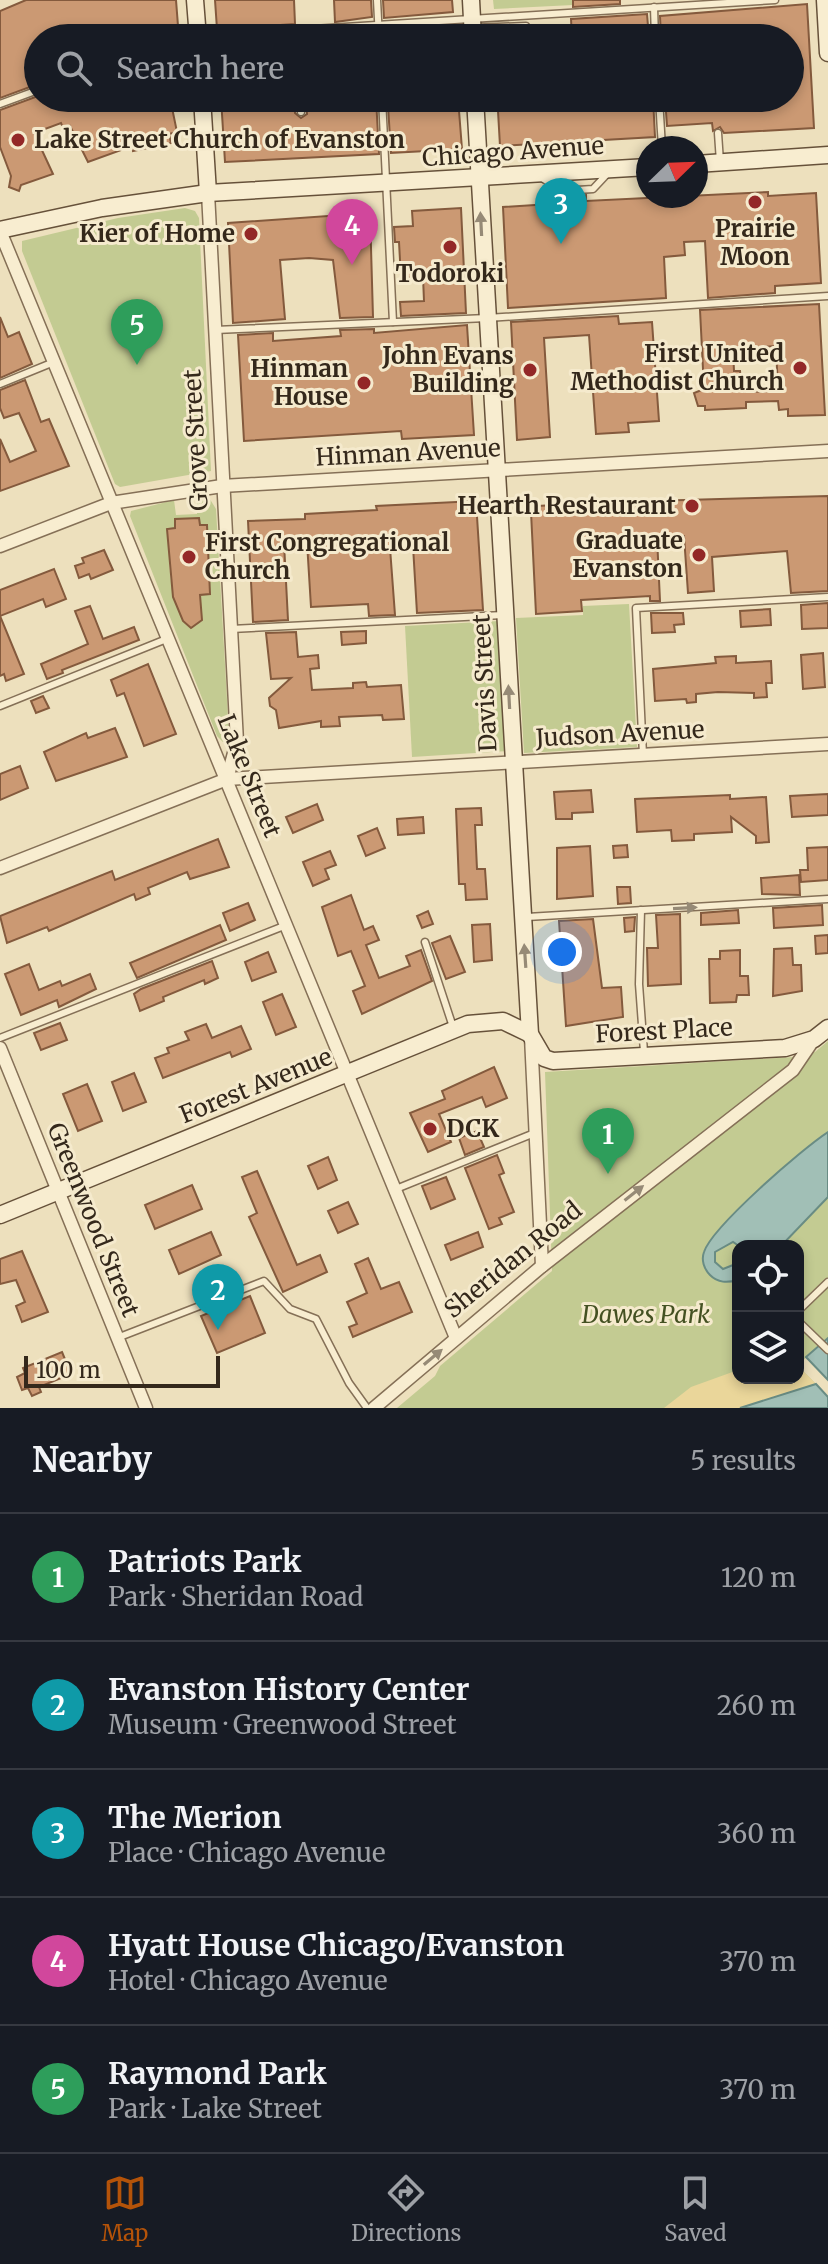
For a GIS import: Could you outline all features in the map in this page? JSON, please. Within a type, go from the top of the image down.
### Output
[{"type":"main road","points":[[195,0],[197,24]]},
{"type":"main road","points":[[471,0],[472,24]]},
{"type":"main road","points":[[827,11],[828,53]]},
{"type":"main road","name":"Grove Street","points":[[203,112],[208,193]]},
{"type":"main road","name":"Davis Street","points":[[476,112],[530,1034]]},
{"type":"main road","points":[[708,164],[828,155]]},
{"type":"main road","name":"Chicago Avenue","points":[[0,230],[102,208],[208,193],[636,168]]},
{"type":"main road","name":"Forest Avenue","points":[[0,1215],[454,1030],[488,1020],[503,1021],[530,1034]]},
{"type":"main road","name":"Sheridan Road","points":[[814,1039],[828,1028]]},
{"type":"main road","name":"Forest Place","points":[[530,1034],[544,1058],[553,1061],[785,1048],[814,1039]]},
{"type":"street","name":"Grove Street","points":[[208,193],[237,742],[227,779]]},
{"type":"street","name":"Lake Street","points":[[0,230],[456,1338]]},
{"type":"street","name":"Hinman Avenue","points":[[0,546],[111,503],[222,486],[828,451]]},
{"type":"street","name":"Judson Avenue","points":[[0,868],[227,779],[828,744]]},
{"type":"street","name":"Davis Street","points":[[530,1034],[542,1266]]},
{"type":"street","name":"Sheridan Road","points":[[374,1408],[542,1266],[793,1070],[814,1039]]},
{"type":"street","name":"Greenwood Street","points":[[0,1048],[146,1408]]},
{"type":"lane","points":[[377,0],[378,23]]},
{"type":"lane","points":[[519,24],[654,7],[775,0]]},
{"type":"lane","points":[[654,7],[655,24]]},
{"type":"lane","points":[[361,24],[391,24]]},
{"type":"lane","points":[[0,104],[24,95]]},
{"type":"lane","points":[[383,112],[393,322]]},
{"type":"lane","points":[[660,112],[661,136]]},
{"type":"lane","points":[[718,133],[721,163]]},
{"type":"lane","points":[[215,330],[487,318],[828,296]]},
{"type":"lane","points":[[0,384],[54,362]]},
{"type":"lane","points":[[643,755],[636,608],[828,597]]},
{"type":"lane","points":[[231,629],[505,615]]},
{"type":"lane","points":[[0,706],[169,638]]},
{"type":"lane","points":[[523,917],[828,899]]},
{"type":"lane","points":[[641,910],[639,984],[644,1056]]},
{"type":"lane","points":[[0,1038],[284,926]]},
{"type":"lane","points":[[425,942],[454,1030]]},
{"type":"lane","points":[[394,1189],[537,1132]]},
{"type":"lane","points":[[117,1338],[264,1281],[290,1309],[316,1319],[349,1383],[367,1408]]},
{"type":"lane","points":[[804,1305],[828,1282]]},
{"type":"lane","points":[[804,1327],[828,1350]]},
{"type":"green space","points":[[493,0],[573,0],[573,5],[494,9]]},
{"type":"green space","points":[[185,208],[195,211],[199,218],[211,471],[120,487],[115,484],[22,251],[22,241],[118,218]]},
{"type":"green space","points":[[208,496],[216,509],[229,734],[223,742],[217,736],[130,516],[131,511],[174,500],[176,515],[197,514],[197,497]],"holes":[[[199,518],[200,525],[207,525],[210,593],[200,595],[202,620],[191,628],[183,619],[174,596],[168,529],[175,528],[175,519]]]},
{"type":"green space","points":[[629,604],[637,747],[524,753],[516,618],[583,615],[583,606]]},
{"type":"green space","points":[[499,621],[508,751],[412,757],[405,626]]},
{"type":"green space","name":"Dawes Park","points":[[828,1041],[828,1338],[804,1360],[804,1240],[732,1240],[732,1384],[804,1384],[804,1372],[816,1384],[740,1408],[397,1408],[435,1376],[440,1366],[552,1271],[545,1072],[794,1057],[815,1052]]},
{"type":"sand","points":[[732,1372],[732,1384],[804,1384],[804,1372],[816,1384],[740,1408],[664,1408],[691,1387]]},
{"type":"water","points":[[828,1132],[828,1197],[787,1240],[732,1240],[715,1252],[715,1262],[723,1269],[732,1265],[732,1282],[713,1278],[703,1261],[711,1240],[799,1154]]},
{"type":"water","points":[[828,1338],[828,1380],[806,1357]]},
{"type":"water","points":[[816,1384],[828,1397],[828,1408],[740,1408]]},
{"type":"building","points":[[26,0],[176,0],[178,24],[24,24],[24,89],[0,98],[0,11]]},
{"type":"building","points":[[215,0],[294,0],[295,24],[217,24]]},
{"type":"building","points":[[334,0],[371,0],[372,17],[335,22]]},
{"type":"building","points":[[383,0],[452,0],[453,12],[384,18]]},
{"type":"building","points":[[573,0],[620,0],[620,4],[573,7]]},
{"type":"building","points":[[807,4],[814,128],[724,133],[720,127],[713,131],[712,123],[667,126],[666,112],[804,112],[804,24],[660,24],[660,16]]},
{"type":"building","points":[[647,14],[648,24],[571,24],[571,19]]},
{"type":"building","points":[[24,101],[24,112],[173,112],[177,132],[169,134],[171,143],[133,151],[132,146],[88,162],[70,126],[63,128],[61,123],[34,133],[53,174],[21,185],[19,191],[9,187],[11,176],[0,147],[0,110]]},
{"type":"building","points":[[222,112],[295,112],[301,118],[307,112],[377,112],[379,154],[225,162]]},
{"type":"building","points":[[388,112],[459,112],[462,149],[391,153]]},
{"type":"building","points":[[498,112],[654,112],[655,136],[500,146]]},
{"type":"building","points":[[816,193],[821,283],[775,286],[775,293],[708,298],[705,241],[684,242],[685,255],[664,257],[666,298],[508,308],[503,207],[566,203],[566,197],[586,195],[586,201],[636,199],[636,208],[708,208],[708,195]]},
{"type":"building","points":[[461,208],[466,313],[401,316],[400,302],[424,301],[423,277],[401,278],[399,242],[395,242],[394,227],[413,226],[412,211]]},
{"type":"building","points":[[370,213],[373,317],[340,318],[333,260],[309,258],[280,260],[285,319],[233,323],[228,223]]},
{"type":"building","points":[[819,304],[825,415],[788,416],[788,409],[779,410],[778,401],[746,402],[746,408],[705,410],[705,406],[698,406],[694,393],[704,389],[700,310]],"holes":[[[776,346],[778,391],[746,392],[745,379],[741,380],[740,371],[734,371],[733,349]]]},
{"type":"building","name":"John Evans Building","points":[[618,316],[619,324],[652,322],[659,421],[628,423],[629,432],[596,434],[589,335],[544,338],[550,437],[517,440],[511,322]]},
{"type":"building","points":[[0,317],[8,337],[19,332],[32,364],[0,378]]},
{"type":"building","points":[[467,325],[474,435],[402,439],[401,431],[244,441],[238,335],[273,333],[273,341],[341,336],[340,330],[374,329],[374,333]]},
{"type":"building","points":[[25,380],[41,422],[49,419],[69,466],[0,491],[0,439],[10,462],[36,451],[19,413],[4,418],[0,408],[0,390]]},
{"type":"building","points":[[828,496],[828,591],[791,593],[787,551],[712,557],[714,591],[688,593],[684,536],[657,537],[660,601],[650,601],[650,596],[581,600],[582,611],[536,614],[531,512],[537,506],[592,503],[593,508],[615,506],[615,502]]},
{"type":"building","points":[[476,501],[483,610],[417,613],[413,546],[390,548],[395,615],[369,616],[368,604],[311,607],[307,542],[284,543],[288,620],[253,622],[248,521],[305,519],[305,514],[377,510],[376,506]]},
{"type":"building","name":"First Congregational Church","points":[[199,518],[200,525],[207,525],[210,594],[200,595],[202,620],[191,628],[183,621],[173,597],[167,529],[175,528],[175,519]]},
{"type":"building","points":[[104,550],[113,570],[91,579],[89,574],[79,578],[75,566],[84,563],[82,558]]},
{"type":"building","points":[[54,569],[66,599],[46,607],[43,599],[0,616],[0,590]]},
{"type":"building","points":[[828,603],[828,628],[802,629],[801,605]]},
{"type":"building","points":[[90,606],[103,639],[134,627],[139,640],[62,670],[63,673],[47,679],[41,664],[88,644],[75,611]]},
{"type":"building","points":[[770,609],[771,625],[741,627],[740,611]]},
{"type":"building","points":[[651,613],[683,613],[684,624],[674,625],[675,632],[652,633]]},
{"type":"building","points":[[0,616],[24,674],[6,681],[4,674],[0,676]]},
{"type":"building","points":[[366,631],[366,643],[342,645],[341,632]]},
{"type":"building","points":[[296,632],[298,657],[318,655],[319,668],[310,669],[312,690],[353,688],[353,683],[366,682],[367,687],[401,685],[404,719],[383,720],[382,715],[339,717],[340,726],[321,727],[321,721],[279,728],[276,710],[270,706],[269,698],[291,678],[271,679],[266,633]]},
{"type":"building","points":[[823,653],[825,687],[803,689],[801,655]]},
{"type":"building","points":[[736,656],[736,663],[771,661],[772,683],[766,683],[767,697],[754,698],[754,693],[718,692],[696,694],[696,702],[687,703],[686,699],[655,701],[653,669],[716,663],[715,657]]},
{"type":"building","points":[[148,664],[176,734],[144,746],[124,693],[117,696],[111,680]]},
{"type":"building","points":[[43,696],[49,708],[36,713],[31,701]]},
{"type":"building","points":[[115,728],[127,757],[56,781],[44,752],[86,733],[88,738]]},
{"type":"building","points":[[20,766],[28,788],[0,800],[0,774]]},
{"type":"building","points":[[591,790],[593,812],[572,813],[572,819],[556,819],[554,792]]},
{"type":"building","points":[[828,794],[828,815],[792,817],[790,796]]},
{"type":"building","points":[[730,795],[730,799],[766,797],[769,842],[756,843],[756,836],[731,817],[732,832],[694,834],[694,840],[672,841],[671,830],[637,832],[635,799]]},
{"type":"building","points":[[317,804],[323,820],[293,833],[286,817]]},
{"type":"building","points":[[481,808],[482,825],[475,825],[477,869],[485,869],[487,899],[466,900],[465,884],[459,884],[456,809]]},
{"type":"building","points":[[423,817],[424,833],[398,835],[397,819]]},
{"type":"building","points":[[377,828],[385,848],[366,856],[358,836]]},
{"type":"building","points":[[218,839],[229,867],[190,879],[187,872],[148,888],[150,894],[136,900],[134,894],[49,931],[47,927],[7,943],[0,916],[112,871],[115,880]]},
{"type":"building","points":[[627,845],[628,857],[614,858],[613,846]]},
{"type":"building","points":[[590,846],[593,896],[557,899],[557,848]]},
{"type":"building","points":[[828,847],[828,880],[801,882],[800,870],[808,870],[807,848]]},
{"type":"building","points":[[330,851],[336,865],[325,869],[329,879],[313,886],[303,862]]},
{"type":"building","points":[[799,875],[800,895],[762,894],[761,878]]},
{"type":"building","points":[[617,887],[630,887],[631,903],[618,904]]},
{"type":"building","points":[[351,895],[364,930],[373,926],[379,940],[366,945],[379,978],[410,966],[406,956],[421,950],[432,981],[362,1014],[353,991],[365,986],[351,951],[338,956],[322,907]]},
{"type":"building","points":[[248,903],[255,920],[230,931],[223,913]]},
{"type":"building","points":[[822,905],[823,925],[774,928],[773,908]]},
{"type":"building","points":[[738,910],[739,923],[701,925],[701,913]]},
{"type":"building","points":[[428,911],[433,924],[422,928],[417,916]]},
{"type":"building","points":[[680,914],[681,984],[648,986],[647,948],[658,948],[656,915]]},
{"type":"building","points":[[635,917],[634,931],[625,932],[624,918]]},
{"type":"building","points":[[593,919],[602,988],[621,987],[623,1017],[566,1026],[559,921]]},
{"type":"building","points":[[490,924],[492,960],[474,962],[472,925]]},
{"type":"building","points":[[220,925],[226,940],[137,978],[130,963]]},
{"type":"building","points":[[828,935],[828,953],[816,954],[815,936]]},
{"type":"building","points":[[450,936],[465,972],[446,979],[432,943]]},
{"type":"building","points":[[792,948],[793,965],[801,965],[802,991],[773,996],[774,949]]},
{"type":"building","points":[[740,950],[740,976],[748,976],[749,995],[737,995],[736,1002],[710,1003],[709,959],[720,959],[720,951]]},
{"type":"building","points":[[268,952],[276,972],[252,981],[245,962]]},
{"type":"building","points":[[212,961],[218,978],[205,984],[204,980],[163,997],[164,1001],[140,1011],[134,994],[141,989]]},
{"type":"building","points":[[29,964],[39,990],[60,981],[62,986],[90,974],[96,989],[59,1007],[57,1000],[21,1015],[5,974]]},
{"type":"building","points":[[282,994],[296,1027],[276,1035],[263,1002]]},
{"type":"building","points":[[60,1023],[67,1040],[41,1050],[34,1033]]},
{"type":"building","points":[[206,1024],[212,1038],[241,1026],[251,1049],[232,1057],[230,1052],[163,1078],[155,1058],[169,1053],[167,1048],[189,1040],[185,1032]]},
{"type":"building","points":[[494,1067],[507,1098],[486,1107],[482,1097],[439,1114],[451,1142],[428,1152],[410,1113],[445,1099],[442,1091]]},
{"type":"building","points":[[134,1073],[146,1102],[123,1111],[112,1082]]},
{"type":"building","points":[[87,1084],[102,1121],[78,1131],[63,1094]]},
{"type":"building","points":[[477,1131],[484,1147],[465,1155],[459,1138]]},
{"type":"building","points":[[497,1155],[504,1173],[499,1175],[514,1212],[499,1218],[502,1224],[489,1229],[465,1168]]},
{"type":"building","points":[[328,1157],[337,1180],[318,1189],[308,1166]]},
{"type":"building","points":[[257,1171],[297,1265],[320,1255],[327,1272],[283,1292],[249,1217],[257,1213],[242,1177]]},
{"type":"building","points":[[446,1177],[455,1199],[431,1209],[422,1186]]},
{"type":"building","points":[[192,1185],[202,1209],[155,1229],[145,1205]]},
{"type":"building","points":[[348,1202],[358,1224],[338,1233],[328,1211]]},
{"type":"building","points":[[211,1232],[221,1255],[179,1274],[169,1250]]},
{"type":"building","points":[[478,1232],[483,1247],[451,1260],[445,1245]]},
{"type":"building","points":[[22,1251],[48,1312],[22,1322],[16,1306],[25,1302],[16,1280],[0,1284],[0,1259]]},
{"type":"building","points":[[368,1258],[381,1289],[399,1282],[412,1312],[353,1337],[349,1327],[357,1324],[347,1302],[367,1293],[355,1264]]},
{"type":"building","points":[[250,1296],[265,1333],[217,1353],[201,1316]]},
{"type":"building","points":[[62,1352],[71,1374],[39,1387],[41,1392],[32,1396],[28,1388],[22,1390],[17,1377],[25,1373],[23,1368]]},
{"type":"place","name":"Lake Street Church of Evanston","points":[[18,140]]},
{"type":"place","name":"Prairie Moon","points":[[755,202]]},
{"type":"place","name":"Kier of Home","points":[[251,234]]},
{"type":"place","name":"The Merion","points":[[561,244]]},
{"type":"place","name":"Todoroki","points":[[450,247]]},
{"type":"place","name":"Hyatt House Chicago/Evanston","points":[[352,265]]},
{"type":"place","name":"Raymond Park","points":[[137,365]]},
{"type":"place","name":"First United Methodist Church","points":[[800,368]]},
{"type":"place","name":"John Evans Building","points":[[530,370]]},
{"type":"place","name":"Hinman House","points":[[364,383]]},
{"type":"place","name":"Hearth Restaurant","points":[[692,506]]},
{"type":"place","name":"Graduate Evanston","points":[[699,555]]},
{"type":"place","name":"First Congregational Church","points":[[189,557]]},
{"type":"place","name":"DCK","points":[[430,1129]]},
{"type":"place","name":"Patriots Park","points":[[608,1174]]},
{"type":"place","name":"Evanston History Center","points":[[218,1330]]}]
